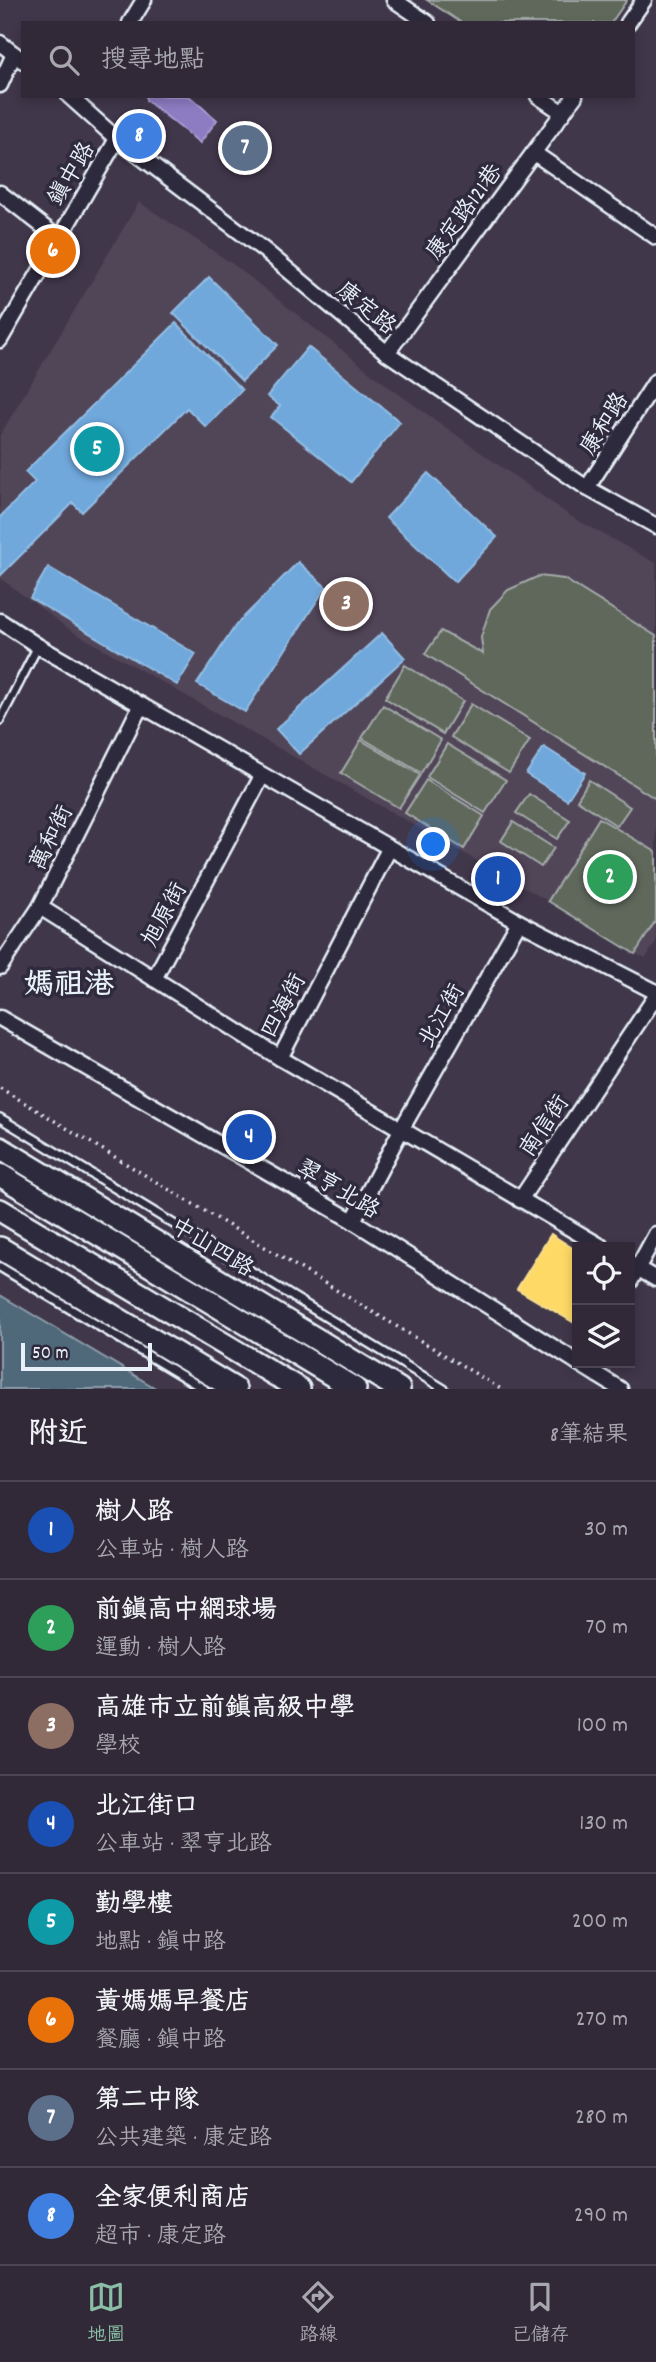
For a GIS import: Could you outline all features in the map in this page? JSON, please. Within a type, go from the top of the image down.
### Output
[{"type":"main road","name":"中山四路","points":[[0,1148],[398,1389]]},
{"type":"main road","points":[[0,1175],[355,1389]]},
{"type":"main road","points":[[0,1210],[299,1389]]},
{"type":"main road","points":[[0,1248],[235,1389]]},
{"type":"street","points":[[131,21],[144,0]]},
{"type":"street","points":[[394,0],[425,21]]},
{"type":"street","points":[[629,21],[644,0]]},
{"type":"street","points":[[0,43],[19,58],[0,85]]},
{"type":"street","points":[[541,98],[563,113]]},
{"type":"street","name":"康定路121巷","points":[[387,353],[574,98]]},
{"type":"street","name":"康定路","points":[[78,99],[117,139],[264,250],[387,353],[587,488],[656,526]]},
{"type":"street","name":"鎮中路","points":[[0,340],[117,139]]},
{"type":"street","points":[[534,153],[656,237]]},
{"type":"street","points":[[0,193],[58,238]]},
{"type":"street","name":"康和路","points":[[587,488],[656,381]]},
{"type":"street","points":[[0,621],[38,646],[389,849],[519,922],[656,994]]},
{"type":"street","name":"萬和街","points":[[141,705],[40,907],[154,979]]},
{"type":"street","name":"旭原街","points":[[262,776],[154,979],[281,1058]]},
{"type":"street","name":"四海街","points":[[389,849],[281,1058],[401,1130]]},
{"type":"street","points":[[0,967],[40,907]]},
{"type":"street","name":"北江街","points":[[353,1222],[401,1130],[519,922]]},
{"type":"street","name":"南信街","points":[[520,1199],[656,994]]},
{"type":"street","name":"翠亨北路","points":[[0,1018],[353,1222],[572,1358]]},
{"type":"street","points":[[401,1130],[593,1242]]},
{"type":"street","points":[[635,1265],[656,1234]]},
{"type":"street","points":[[635,1267],[656,1279]]},
{"type":"street","name":"翠亨北路","points":[[588,1368],[620,1389]]},
{"type":"lane","points":[[0,720],[38,646]]},
{"type":"lane","points":[[0,1118],[444,1389]]},
{"type":"lane","points":[[0,1267],[204,1389]]},
{"type":"path","points":[[0,1088],[501,1389]]},
{"type":"shaded area","points":[[427,0],[627,0],[612,21],[459,21]]},
{"type":"shaded area","points":[[139,202],[233,264],[389,387],[572,517],[656,563],[656,942],[646,958],[70,630],[0,578],[0,435]]},
{"type":"shaded area","points":[[539,576],[564,579],[656,636],[656,799],[425,654],[441,631],[483,654],[481,637],[490,609],[508,590]]},
{"type":"shaded area","points":[[405,665],[463,701],[443,734],[385,698]]},
{"type":"shaded area","points":[[471,704],[530,740],[509,773],[451,737]]},
{"type":"shaded area","points":[[383,705],[441,740],[421,773],[362,738]]},
{"type":"shaded area","points":[[361,740],[420,775],[399,808],[341,773]]},
{"type":"shaded area","points":[[447,744],[506,780],[485,813],[427,777]]},
{"type":"shaded area","points":[[426,780],[484,816],[464,849],[405,813]]},
{"type":"shaded area","points":[[589,780],[630,807],[617,826],[577,800]]},
{"type":"shaded area","points":[[529,794],[570,820],[557,839],[516,813]]},
{"type":"shaded area","points":[[599,818],[656,852],[656,920],[635,954],[548,901]]},
{"type":"shaded area","points":[[513,822],[554,848],[541,867],[501,841]]},
{"type":"water","points":[[0,1295],[157,1389],[0,1389]]},
{"type":"building: 住宅","points":[[551,1234],[572,1248],[572,1321],[517,1289]]},
{"type":"building: 辦公","points":[[191,98],[217,120],[200,143],[146,100]]},
{"type":"building: 學校","points":[[209,277],[278,345],[242,381],[173,313]]},
{"type":"building: 學校","points":[[176,323],[242,390],[206,427],[187,408],[82,512],[73,503],[0,576],[0,517],[35,482],[25,472]]},
{"type":"building: 學校","points":[[308,347],[400,422],[351,482],[271,417],[280,406],[267,396]]},
{"type":"building: 學校","points":[[428,473],[497,537],[455,582],[386,518]]},
{"type":"building: 學校","points":[[298,562],[326,587],[245,712],[197,684],[236,625]]},
{"type":"building: 學校","points":[[48,567],[196,654],[177,685],[30,598]]},
{"type":"building: 學校","points":[[382,633],[405,658],[299,754],[276,729]]},
{"type":"building: 學校","points":[[544,747],[585,773],[567,800],[526,774]]},
{"type":"place","name":"全家便利商店","points":[[139,136]]},
{"type":"place","name":"第二中隊","points":[[245,148]]},
{"type":"place","name":"黃媽媽早餐店","points":[[53,251]]},
{"type":"place","name":"勤學樓","points":[[97,449]]},
{"type":"place","name":"高雄市立前鎮高級中學","points":[[346,604]]},
{"type":"place","name":"前鎮高中網球場","points":[[610,877]]},
{"type":"place","name":"樹人路","points":[[498,879]]},
{"type":"place","name":"北江街口","points":[[249,1137]]},
{"type":"district","name":"媽祖港","points":[[69,983]]}]
